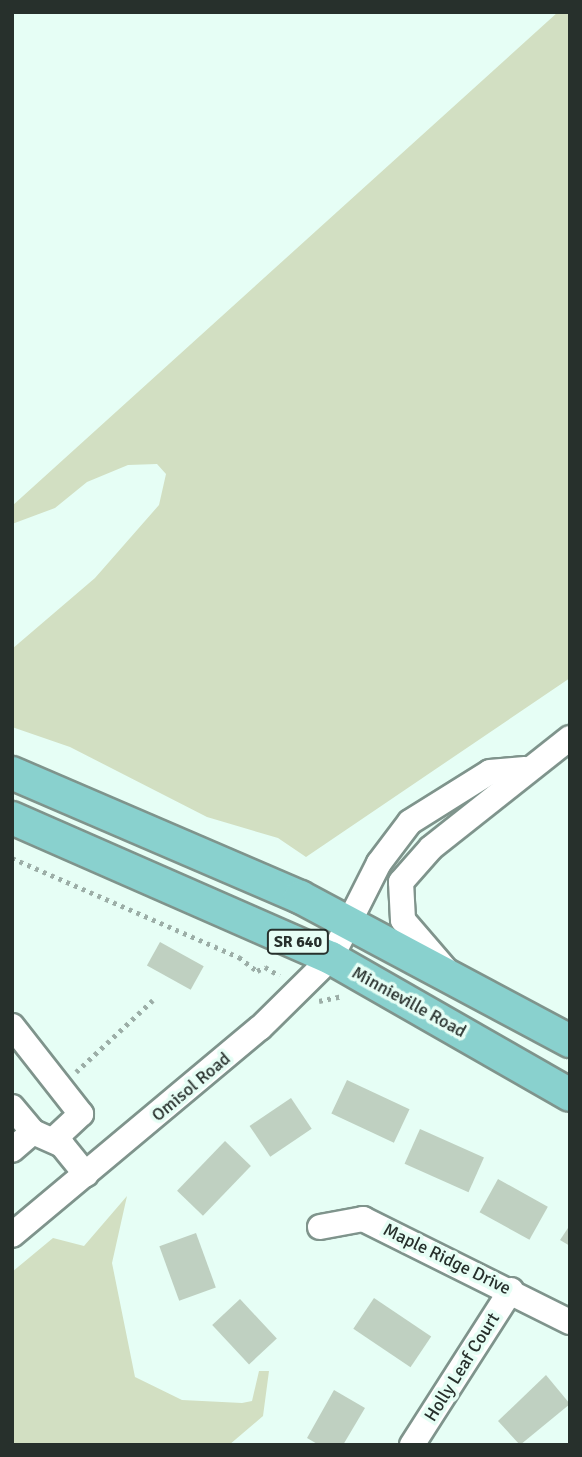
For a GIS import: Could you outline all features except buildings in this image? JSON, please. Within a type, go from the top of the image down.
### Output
[{"type":"main road","name":"SR 640","points":[[12,773],[352,922],[447,971],[570,1041]]},
{"type":"main road","name":"Minnieville Road","points":[[12,818],[331,958],[570,1095]]},
{"type":"street","points":[[447,971],[403,920],[401,882],[431,848],[502,797],[525,769],[569,739]]},
{"type":"street","name":"Omisol Road","points":[[12,1235],[260,1028],[331,958],[352,922],[379,863],[410,822],[490,772],[525,769]]},
{"type":"street","points":[[12,1026],[81,1114],[12,1150]]},
{"type":"street","points":[[12,1107],[86,1175]]},
{"type":"street","name":"Maple Ridge Drive","points":[[320,1227],[363,1219],[511,1290],[570,1322]]},
{"type":"street","name":"Holly Leaf Court","points":[[412,1445],[511,1290]]},
{"type":"path","points":[[12,858],[239,957],[257,971],[265,967]]},
{"type":"path","points":[[59,1086],[153,1000]]},
{"type":"green space","points":[[558,12],[570,12],[570,678],[306,857],[278,838],[207,817],[70,747],[12,727],[12,649],[95,578],[159,505],[166,474],[157,464],[128,465],[87,482],[55,508],[12,524],[12,506]]},
{"type":"green space","points":[[127,1196],[112,1263],[135,1377],[182,1400],[242,1403],[252,1401],[259,1371],[269,1371],[263,1416],[229,1445],[12,1445],[12,1272],[53,1238],[84,1246]]}]
